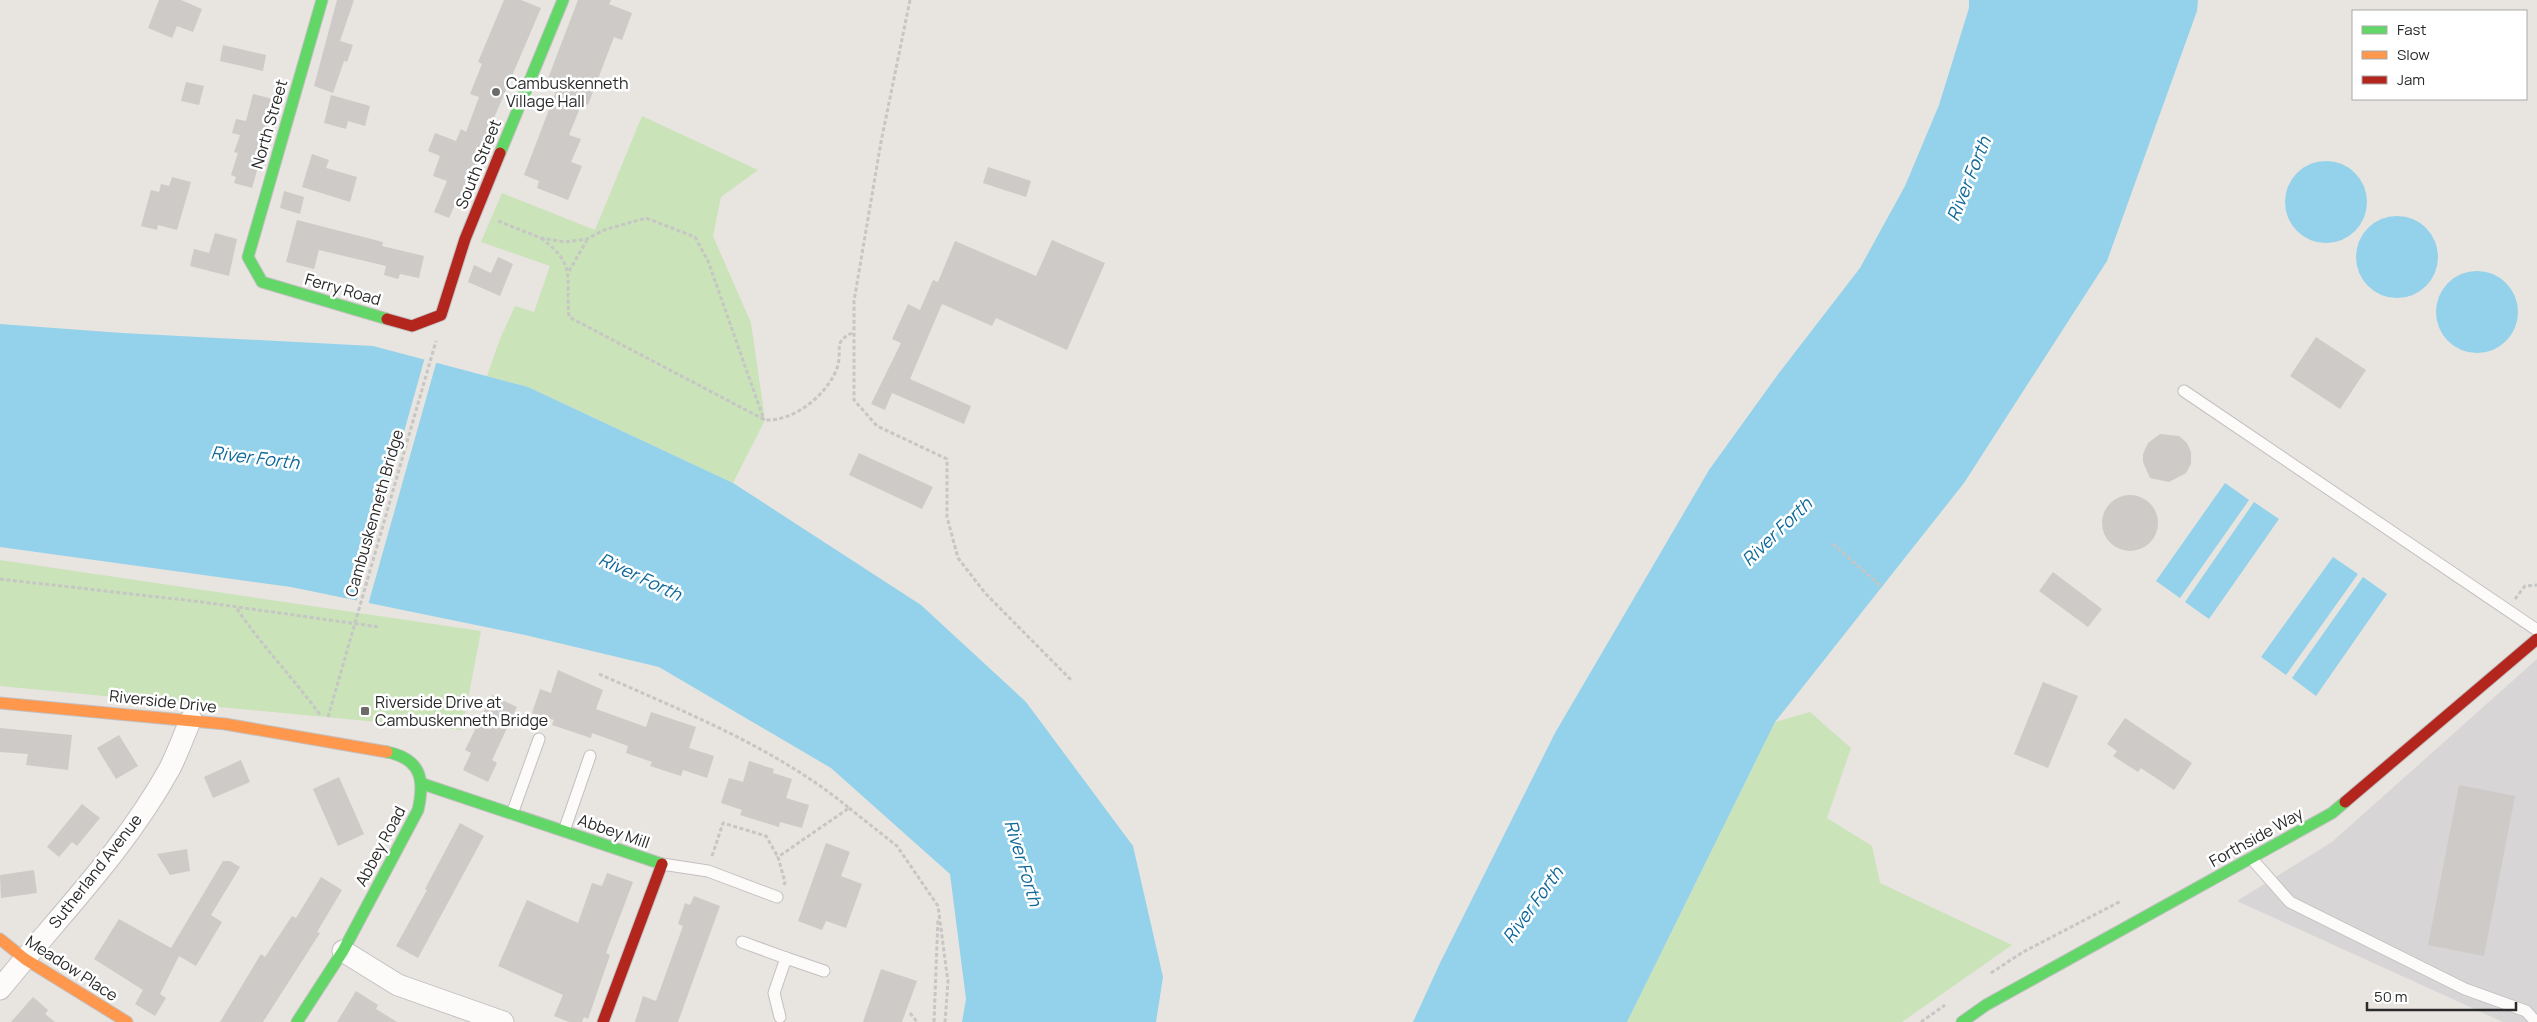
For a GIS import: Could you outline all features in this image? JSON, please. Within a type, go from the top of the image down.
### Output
[{"type":"street","name":"South Street","points":[[441,315],[465,239],[563,0]]},
{"type":"street","name":"North Street","points":[[248,257],[316,2]]},
{"type":"street","name":"Ferry Road","points":[[248,257],[262,282],[412,326],[441,315]]},
{"type":"street","name":"Forthside Way","points":[[1962,1022],[1986,1005],[2332,813],[2537,639]]},
{"type":"street","name":"Riverside Drive","points":[[0,703],[191,719],[321,739],[404,757],[418,770],[423,784]]},
{"type":"street","name":"Sutherland Avenue","points":[[0,989],[100,870],[139,817],[170,767],[191,719]]},
{"type":"street","name":"Abbey Mill","points":[[423,784],[662,864],[602,1022]]},
{"type":"street","name":"Abbey Road","points":[[297,1022],[343,951],[418,810],[423,784]]},
{"type":"street","name":"Meadow Place","points":[[0,939],[25,958],[127,1022]]},
{"type":"street","points":[[343,951],[398,985],[503,1022]]},
{"type":"lane","points":[[2184,392],[2537,630]]},
{"type":"lane","points":[[512,814],[539,739]]},
{"type":"lane","points":[[564,831],[590,756]]},
{"type":"lane","points":[[2251,858],[2290,902],[2466,989],[2526,1010],[2536,1022]]},
{"type":"lane","points":[[662,864],[708,871],[777,897]]},
{"type":"lane","points":[[742,942],[824,971]]},
{"type":"lane","points":[[780,1017],[774,993],[786,958]]},
{"type":"path","points":[[910,0],[881,142],[854,301],[852,333],[854,400],[877,426],[947,459],[947,517],[958,558],[985,593],[1072,681]]},
{"type":"path","points":[[476,212],[541,238],[565,242],[587,239],[604,230],[646,218],[695,238],[708,261],[765,420]]},
{"type":"path","points":[[541,238],[559,252],[568,272],[567,296],[569,317],[765,420],[774,421],[784,417],[805,407],[819,396],[838,365],[842,338],[852,333]]},
{"type":"path","points":[[568,272],[587,239]]},
{"type":"path","name":"Cambuskenneth Bridge","points":[[237,608],[256,637],[296,681],[326,723],[433,352]]},
{"type":"path","points":[[1833,544],[1882,587]]},
{"type":"path","points":[[0,579],[202,602],[356,622],[379,627]]},
{"type":"path","points":[[2507,608],[2525,586],[2537,585]]},
{"type":"path","points":[[599,674],[683,711],[766,754],[826,789],[897,846],[938,906],[948,982],[945,1022]]},
{"type":"path","points":[[778,857],[848,808]]},
{"type":"path","points":[[708,871],[722,823],[766,836],[778,857],[785,882],[777,897]]},
{"type":"path","points":[[1990,974],[2022,952],[2126,898]]},
{"type":"path","points":[[934,1022],[938,906]]},
{"type":"path","points":[[1921,1022],[1949,1002]]},
{"type":"path","points":[[910,1013],[917,1022]]},
{"type":"shaded area","points":[[2537,659],[2537,1022],[2503,1022],[2237,901],[2332,842]]},
{"type":"green space","points":[[642,116],[758,170],[721,197],[713,236],[751,323],[765,420],[733,483],[528,387],[487,376],[500,339],[515,306],[534,312],[550,266],[481,242],[502,193],[595,230]]},
{"type":"green space","points":[[0,560],[481,631],[462,730],[0,686]]},
{"type":"green space","points":[[1810,712],[1851,748],[1827,818],[1872,846],[1880,883],[2012,945],[1902,1022],[1627,1022],[1775,722]]},
{"type":"water","name":"River Forth","points":[[1969,0],[2198,0],[2197,11],[2107,261],[1964,483],[1775,722],[1627,1022],[1413,1022],[1440,963],[1555,733],[1709,470],[1779,373],[1860,268],[1905,186],[1939,105],[1969,8]]},
{"type":"water","points":[[2326,161],[2342,164],[2355,173],[2364,186],[2367,202],[2364,218],[2355,231],[2342,240],[2326,243],[2310,240],[2297,231],[2288,218],[2285,202],[2288,186],[2297,173],[2310,164]]},
{"type":"water","points":[[2397,216],[2413,219],[2426,228],[2435,241],[2438,257],[2435,273],[2426,286],[2413,295],[2397,298],[2381,295],[2368,286],[2359,273],[2356,257],[2359,241],[2368,228],[2381,219]]},
{"type":"water","points":[[2477,271],[2493,274],[2506,283],[2515,296],[2518,312],[2515,328],[2506,341],[2493,350],[2477,353],[2461,350],[2448,341],[2439,328],[2436,312],[2439,296],[2448,283],[2461,274]]},
{"type":"water","name":"River Forth","points":[[0,324],[122,333],[373,346],[528,387],[733,483],[921,605],[1026,702],[1133,846],[1163,977],[1156,1022],[962,1022],[966,999],[950,874],[831,768],[659,667],[525,635],[291,587],[0,547]]},
{"type":"water","points":[[2225,483],[2249,500],[2180,598],[2156,581]]},
{"type":"water","points":[[2254,502],[2279,519],[2209,619],[2185,602]]},
{"type":"water","points":[[2333,557],[2358,574],[2286,675],[2261,657]]},
{"type":"water","points":[[2363,577],[2387,594],[2316,696],[2292,678]]},
{"type":"pier","points":[[425,357],[437,360],[368,605],[356,603]]},
{"type":"building","points":[[159,0],[181,0],[202,9],[193,32],[177,26],[172,38],[148,28]]},
{"type":"building","points":[[337,0],[354,0],[340,41],[353,45],[347,62],[344,61],[333,93],[314,86]]},
{"type":"building","points":[[504,0],[521,0],[541,8],[485,139],[487,140],[461,204],[456,202],[449,218],[434,212],[447,181],[433,176],[440,156],[428,151],[435,133],[456,141],[461,129],[466,132],[479,97],[470,94],[482,64],[478,62]]},
{"type":"building","points":[[578,0],[611,0],[609,4],[632,13],[622,40],[614,37],[588,105],[582,103],[569,135],[581,139],[571,162],[582,166],[568,200],[537,188],[539,181],[524,175],[558,86],[547,81]]},
{"type":"building","points":[[223,45],[266,55],[263,71],[220,61]]},
{"type":"building","points":[[186,82],[204,86],[199,105],[181,101]]},
{"type":"building","points":[[253,94],[277,100],[252,188],[234,183],[236,177],[231,175],[238,153],[234,152],[240,135],[232,133],[236,119],[246,121]]},
{"type":"building","points":[[331,95],[370,106],[365,126],[348,121],[346,129],[324,123]]},
{"type":"building","points":[[312,154],[329,160],[326,168],[357,177],[350,202],[302,187]]},
{"type":"building","points":[[988,167],[1031,181],[1026,197],[983,183]]},
{"type":"building","points":[[172,177],[191,182],[177,230],[158,225],[157,230],[141,226],[151,190],[159,192],[161,184],[169,186]]},
{"type":"building","points":[[284,191],[304,197],[300,214],[280,208]]},
{"type":"building","points":[[297,220],[383,242],[382,246],[424,256],[419,278],[400,274],[398,279],[384,275],[386,266],[319,250],[314,269],[286,262]]},
{"type":"building","points":[[215,233],[237,239],[229,276],[190,266],[194,249],[209,253]]},
{"type":"building","points":[[1052,240],[1105,263],[1067,350],[996,318],[992,326],[942,304],[910,379],[971,406],[964,424],[892,393],[885,410],[871,404],[901,343],[892,339],[908,304],[920,310],[933,280],[938,282],[955,241],[1036,276]]},
{"type":"building","points":[[498,257],[513,264],[500,296],[468,282],[474,265],[491,273]]},
{"type":"building","points":[[2316,337],[2366,370],[2340,409],[2290,376]]},
{"type":"building","points":[[2160,434],[2179,436],[2187,443],[2191,452],[2191,464],[2186,473],[2169,482],[2150,478],[2143,462],[2143,454],[2148,443]]},
{"type":"building","points":[[859,453],[933,487],[922,509],[849,475]]},
{"type":"building","points":[[2130,495],[2141,497],[2150,503],[2156,512],[2158,523],[2156,534],[2150,543],[2141,549],[2130,551],[2119,549],[2110,543],[2104,534],[2102,523],[2104,512],[2110,503],[2119,497]]},
{"type":"building","points":[[2053,572],[2102,609],[2088,627],[2039,591]]},
{"type":"building","points":[[558,670],[603,690],[596,709],[646,727],[651,712],[696,727],[689,748],[714,756],[707,778],[683,770],[681,776],[650,766],[652,762],[626,753],[628,746],[592,733],[591,738],[552,725],[554,720],[532,713],[540,689],[551,693]]},
{"type":"building","points":[[2043,682],[2078,696],[2048,768],[2014,754]]},
{"type":"building","points":[[492,695],[517,707],[492,760],[497,763],[488,782],[463,770],[471,753],[465,750]]},
{"type":"building","points":[[2125,718],[2192,763],[2174,790],[2141,768],[2138,772],[2113,756],[2117,751],[2107,744]]},
{"type":"building","points":[[0,728],[72,735],[68,770],[26,765],[28,754],[0,752]]},
{"type":"building","points":[[119,735],[138,766],[116,779],[97,748]]},
{"type":"building","points":[[241,760],[250,782],[213,798],[204,777]]},
{"type":"building","points":[[749,761],[774,769],[773,773],[792,779],[786,798],[809,805],[802,828],[780,822],[779,827],[740,815],[742,810],[721,803],[729,778],[743,782]]},
{"type":"building","points":[[339,777],[364,834],[338,846],[313,789]]},
{"type":"building","points":[[2459,785],[2515,796],[2484,956],[2428,945]]},
{"type":"building","points":[[82,804],[100,818],[77,846],[72,842],[59,857],[47,847]]},
{"type":"building","points":[[460,823],[484,836],[418,958],[396,946],[427,890],[425,889]]},
{"type":"building","points":[[826,843],[850,852],[841,876],[862,884],[846,928],[826,921],[822,930],[798,921]]},
{"type":"building","points":[[187,849],[190,871],[170,875],[157,854]]},
{"type":"building","points":[[223,861],[230,861],[240,867],[211,915],[222,922],[196,966],[179,956],[160,994],[166,998],[155,1016],[135,1004],[143,990],[94,959],[119,919],[171,948]]},
{"type":"building","points":[[34,870],[37,893],[1,898],[0,875]]},
{"type":"building","points":[[607,873],[633,882],[606,953],[610,955],[588,1019],[584,1017],[582,1022],[569,1022],[554,1016],[563,995],[498,966],[527,900],[578,923],[592,883],[602,886]]},
{"type":"building","points":[[321,877],[342,890],[317,932],[320,933],[263,1022],[220,1022],[261,954],[265,957],[292,916],[296,918]]},
{"type":"building","points":[[694,896],[720,906],[678,1022],[635,1022],[643,996],[656,1001],[683,926],[678,924],[685,903],[690,905]]},
{"type":"building","points":[[881,969],[917,981],[902,1022],[863,1022]]},
{"type":"building","points":[[356,991],[378,1005],[376,1009],[397,1022],[337,1022]]},
{"type":"building","points":[[33,997],[48,1010],[45,1014],[55,1022],[11,1022]]},
{"type":"traffic: fast","points":[[322,0],[248,257],[262,282],[387,319]]},
{"type":"traffic: fast","points":[[500,153],[563,0]]},
{"type":"traffic: fast","points":[[297,1022],[343,951],[418,810],[421,789],[418,772],[414,765],[407,760],[387,752]]},
{"type":"traffic: fast","points":[[423,784],[662,864]]},
{"type":"traffic: fast","points":[[1962,1022],[1986,1005],[2332,813],[2345,802]]},
{"type":"traffic: slow","points":[[0,703],[225,724],[387,752]]},
{"type":"traffic: slow","points":[[0,939],[25,959],[127,1022]]},
{"type":"traffic: jam","points":[[387,319],[412,326],[441,315],[465,239],[500,153]]},
{"type":"traffic: jam","points":[[2345,802],[2537,639]]},
{"type":"traffic: jam","points":[[603,1022],[662,864]]},
{"type":"place","name":"Cambuskenneth Village Hall","points":[[496,92]]},
{"type":"place","name":"Riverside Drive at Cambuskenneth Bridge","points":[[365,711]]}]
